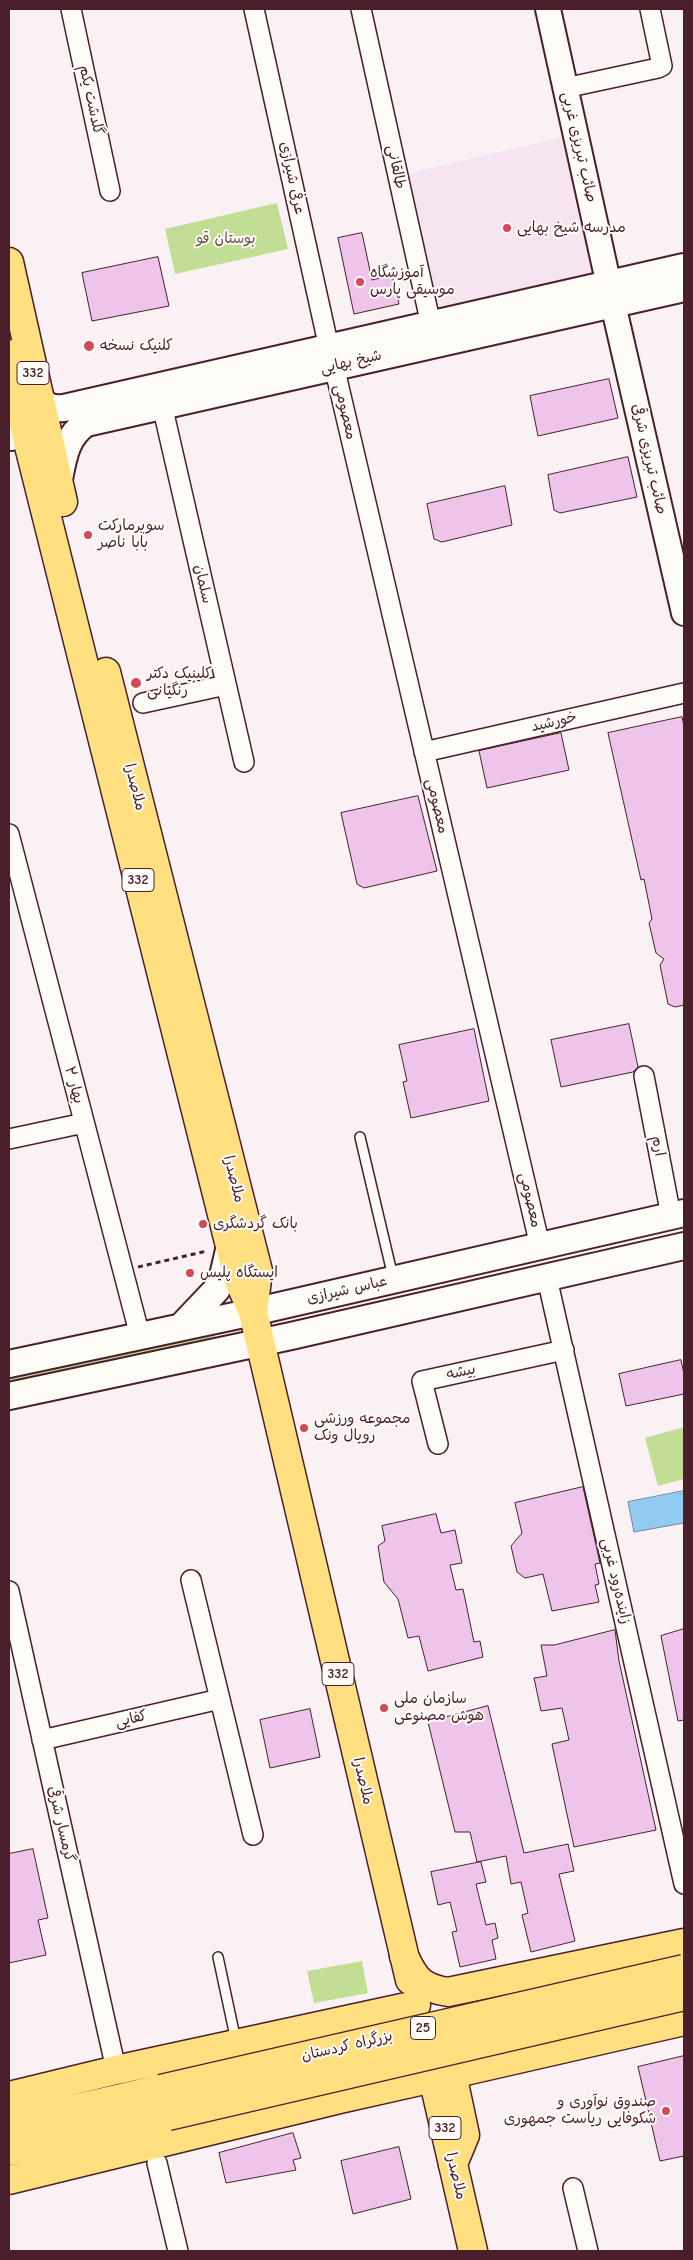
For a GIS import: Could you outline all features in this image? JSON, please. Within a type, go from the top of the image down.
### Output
[{"type":"main road","name":"ملاصدرا","points":[[9,262],[21,396],[15,436],[239,1281],[253,1312],[473,2251]]},
{"type":"main road","name":"شیخ بهایی","points":[[62,408],[234,379],[611,294],[684,267]]},
{"type":"main road","name":"شیخ بهایی","points":[[332,357],[431,325],[611,294],[684,288]]},
{"type":"main road","name":"ملاصدرا","points":[[9,354],[21,396],[58,484],[258,1271],[253,1312]]},
{"type":"main road","name":"شیخ بهایی","points":[[70,439],[78,428],[86,423],[162,405],[234,379]]},
{"type":"main road","points":[[21,396],[47,407],[62,408],[70,439],[58,484]]},
{"type":"main road","name":"عباس شیرازی","points":[[9,1364],[253,1312],[678,1215]]},
{"type":"main road","points":[[182,1327],[217,1289],[223,1276],[230,1246]]},
{"type":"main road","points":[[9,1396],[260,1342],[684,1246]]},
{"type":"main road","points":[[214,1320],[223,1326],[228,1333],[227,1344],[223,1350]]},
{"type":"main road","points":[[404,1956],[411,1972],[422,1984],[432,1989],[448,1992],[684,1943]]},
{"type":"main road","points":[[605,1960],[591,1978],[589,1997],[594,2015],[599,2024],[604,2029],[618,2036]]},
{"type":"main road","name":"بزرگراه کردستان","points":[[9,2124],[684,1968]]},
{"type":"main road","name":"بزرگراه کردستان","points":[[9,2151],[684,1996]]},
{"type":"main road","points":[[9,2096],[237,2043],[416,2005]]},
{"type":"main road","points":[[453,2164],[465,2135],[452,2074],[684,2021]]},
{"type":"main road","points":[[326,2025],[343,2036],[353,2050],[356,2066],[354,2085],[340,2099]]},
{"type":"main road","points":[[9,2180],[433,2078]]},
{"type":"street","name":"گلدشت یکم","points":[[71,9],[110,191]]},
{"type":"street","name":"عرفی شیرازی","points":[[254,9],[332,357]]},
{"type":"street","name":"طالقانی","points":[[361,9],[431,325]]},
{"type":"street","name":"صائب تبریزی غربی","points":[[548,9],[611,294]]},
{"type":"street","points":[[566,88],[662,66],[650,9]]},
{"type":"street","name":"صائب تبریزی شرقی","points":[[611,294],[684,613]]},
{"type":"street","name":"معصومی","points":[[332,357],[540,1246]]},
{"type":"street","name":"سلمان","points":[[162,405],[244,762]]},
{"type":"street","points":[[143,704],[226,685]]},
{"type":"street","name":"خورشید","points":[[424,752],[684,692]]},
{"type":"street","name":"بهار ۲","points":[[9,834],[140,1336]]},
{"type":"street","name":"ارم","points":[[644,1076],[678,1215]]},
{"type":"street","points":[[9,1139],[84,1123]]},
{"type":"street","name":"زاینده‌رود غربی","points":[[547,1278],[684,1884]]},
{"type":"street","name":"بیشه","points":[[438,1444],[422,1381],[564,1350]]},
{"type":"street","points":[[190,1580],[254,1835]]},
{"type":"street","name":"گرمسار شرقی","points":[[9,1591],[113,2056]]},
{"type":"street","name":"کفایی","points":[[42,1740],[220,1699]]},
{"type":"street","points":[[158,2162],[178,2251]]},
{"type":"street","points":[[573,2188],[588,2251]]},
{"type":"lane","points":[[360,1137],[394,1279]]},
{"type":"lane","points":[[218,1957],[237,2043]]},
{"type":"path","points":[[122,1270],[230,1246]]},
{"type":"shaded area","name":"مدرسه شیخ بهایی","points":[[572,135],[605,283],[442,318],[406,174]]},
{"type":"green space","name":"بوستان قو","points":[[277,203],[288,249],[175,274],[165,229]]},
{"type":"green space","points":[[214,1332],[216,1344],[9,1389],[9,1372]]},
{"type":"green space","points":[[684,1427],[684,1479],[658,1486],[645,1438]]},
{"type":"green space","points":[[362,1961],[368,1993],[314,2003],[307,1971]]},
{"type":"water","points":[[684,1491],[684,1523],[634,1532],[628,1502]]},
{"type":"building","points":[[362,233],[372,280],[392,275],[399,304],[354,314],[338,238]]},
{"type":"building","points":[[158,257],[169,306],[92,321],[82,273]]},
{"type":"building","points":[[609,379],[618,418],[538,436],[530,396]]},
{"type":"building","points":[[628,457],[637,497],[560,513],[554,510],[548,475]]},
{"type":"building","points":[[505,486],[512,525],[442,542],[434,539],[427,504]]},
{"type":"building","points":[[682,717],[684,726],[684,1005],[675,1007],[668,1004],[660,965],[664,959],[656,953],[649,923],[652,919],[644,879],[641,880],[608,733]]},
{"type":"building","points":[[561,733],[569,770],[487,788],[479,751]]},
{"type":"building","points":[[418,796],[437,871],[364,888],[357,884],[341,813]]},
{"type":"building","points":[[629,1024],[638,1067],[633,1072],[561,1087],[551,1040]]},
{"type":"building","points":[[474,1029],[489,1101],[411,1118],[403,1082],[407,1081],[399,1045]]},
{"type":"building","points":[[681,1360],[684,1374],[684,1394],[626,1406],[619,1374]]},
{"type":"building","points":[[583,1487],[600,1563],[595,1564],[599,1584],[595,1585],[599,1602],[552,1611],[543,1574],[525,1578],[517,1572],[511,1546],[522,1533],[515,1503]]},
{"type":"building","points":[[436,1514],[441,1533],[455,1530],[462,1563],[450,1565],[456,1590],[463,1589],[474,1642],[480,1641],[483,1657],[428,1671],[419,1636],[408,1638],[398,1599],[384,1582],[378,1546],[385,1541],[382,1526]]},
{"type":"building","points":[[684,1629],[684,1720],[678,1721],[661,1636]]},
{"type":"building","points":[[615,1630],[619,1661],[656,1830],[574,1847],[552,1744],[569,1740],[562,1708],[541,1711],[534,1678],[547,1676],[541,1645],[554,1645]]},
{"type":"building","points":[[488,1706],[524,1853],[568,1844],[574,1871],[559,1874],[575,1941],[531,1952],[522,1915],[528,1913],[521,1882],[511,1884],[506,1856],[477,1862],[470,1832],[455,1832],[428,1722]]},
{"type":"building","points":[[310,1709],[320,1757],[270,1768],[260,1720]]},
{"type":"building","points":[[33,1849],[48,1918],[38,1920],[46,1955],[9,1963],[9,1854]]},
{"type":"building","points":[[481,1862],[486,1882],[476,1884],[486,1925],[495,1923],[498,1938],[492,1940],[496,1959],[460,1967],[452,1932],[457,1931],[450,1902],[438,1905],[431,1872]]},
{"type":"building","name":"صندوق نوآوری و شکوفایی ریاست جمهوری","points":[[684,2056],[684,2156],[660,2161],[638,2067]]},
{"type":"building","points":[[293,2133],[301,2158],[293,2160],[296,2170],[226,2183],[219,2153]]},
{"type":"building","points":[[399,2147],[411,2199],[353,2214],[341,2161]]},
{"type":"place","name":"مدرسه شیخ بهایی","points":[[507,228]]},
{"type":"place","name":"آموزشگاه موسیقی پارس","points":[[360,282]]},
{"type":"place","name":"کلنیک نسخه","points":[[89,346]]},
{"type":"place","name":"سوپرمارکت بابا ناصر","points":[[88,535]]},
{"type":"place","name":"کلینیک دکتر رنگیانی","points":[[136,683]]},
{"type":"place","name":"بانک گردشگری","points":[[203,1224]]},
{"type":"place","name":"ایستگاه پلیس","points":[[190,1273]]},
{"type":"place","name":"مجموعه ورزشی رویال ونک","points":[[304,1428]]},
{"type":"place","name":"سازمان ملی هوش مصنوعی","points":[[384,1708]]},
{"type":"place","name":"صندوق نوآوری و شکوفایی ریاست جمهوری","points":[[666,2111]]}]
